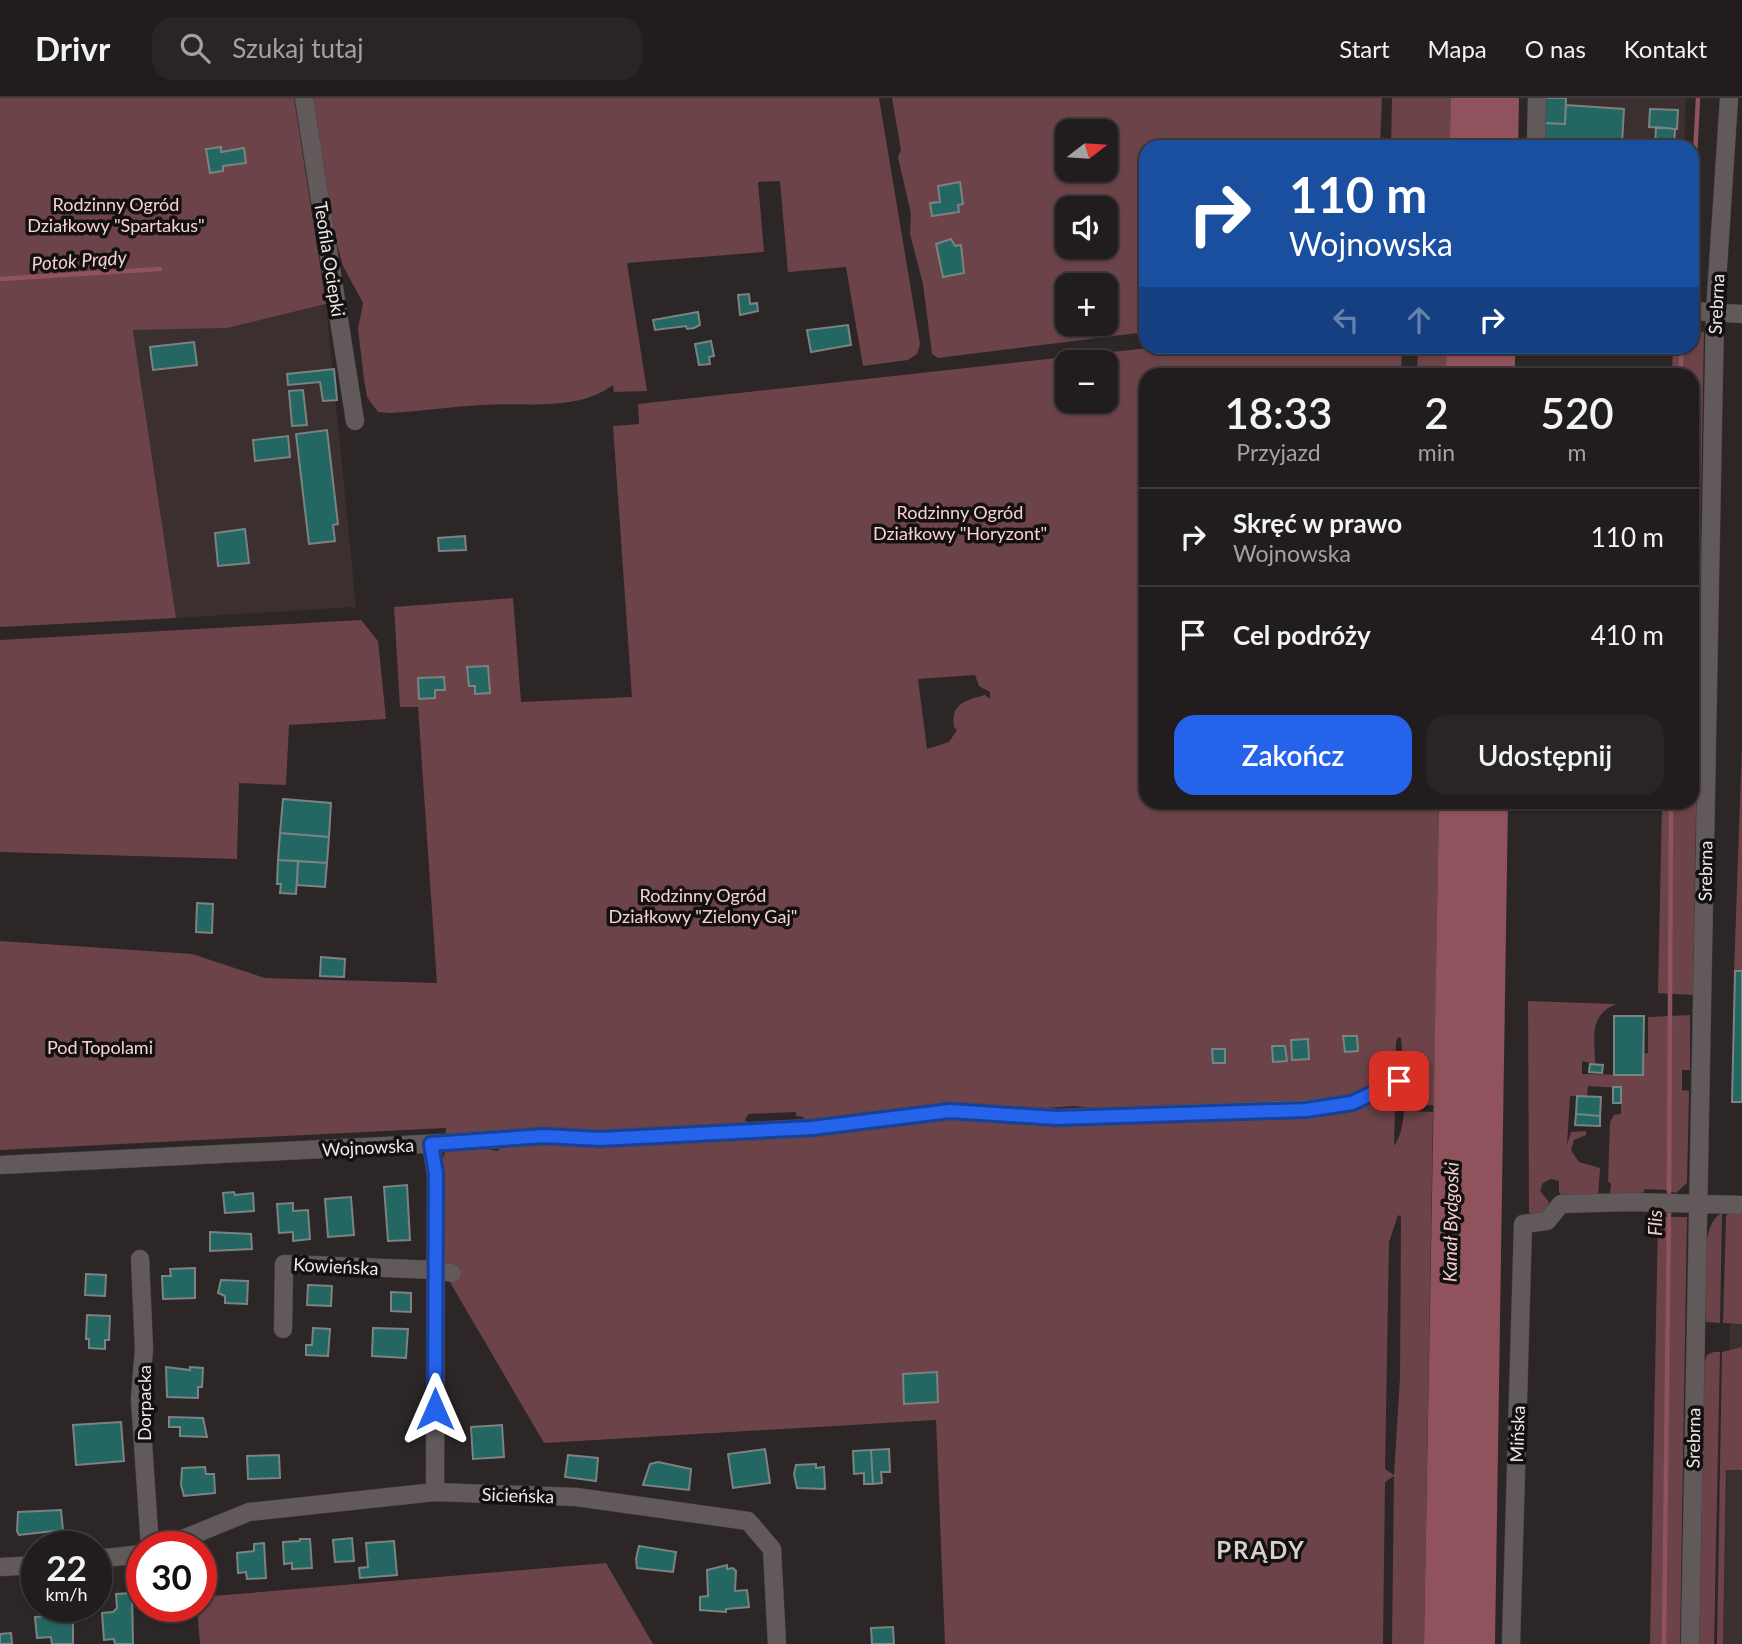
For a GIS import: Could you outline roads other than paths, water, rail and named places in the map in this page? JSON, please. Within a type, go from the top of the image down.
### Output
[{"type":"street","name":"Teofila Ociepki","points":[[304,98],[355,421]]},
{"type":"street","points":[[1536,140],[1537,98]]},
{"type":"street","name":"Srebrna","points":[[1690,1644],[1715,313],[1729,98]]},
{"type":"street","points":[[1699,312],[1742,314]]},
{"type":"street","name":"Wojnowska","points":[[0,1165],[544,1136],[600,1139],[812,1128],[950,1111],[1057,1118],[1306,1110],[1352,1103],[1399,1081]]},
{"type":"street","points":[[431,1144],[444,1272],[435,1492]]},
{"type":"street","points":[[1698,1203],[1742,1205]]},
{"type":"street","name":"Mińska","points":[[1511,1644],[1523,1224],[1547,1221],[1561,1205],[1698,1203]]},
{"type":"street","name":"Dorpacka","points":[[140,1259],[144,1348],[140,1399],[149,1531]]},
{"type":"street","name":"Kowieńska","points":[[283,1329],[284,1264],[444,1272]]},
{"type":"street","name":"Sicieńska","points":[[202,1531],[249,1512],[435,1492],[576,1497],[748,1521],[772,1549],[776,1644]]},
{"type":"street","points":[[0,1567],[21,1566]]},
{"type":"water","points":[[1451,98],[1519,98],[1518,140],[1450,140]]},
{"type":"water","points":[[1447,354],[1515,354],[1515,368],[1446,368]]},
{"type":"water","name":"Kanał Bydgoski","points":[[1439,809],[1508,809],[1495,1644],[1424,1644]]},
{"type":"waterway","name":"Flis","points":[[1696,140],[1698,98]]},
{"type":"waterway","name":"Potok Prądy","points":[[0,279],[160,269]]},
{"type":"waterway","name":"Flis","points":[[1680,368],[1681,354]]},
{"type":"waterway","name":"Flis","points":[[1669,1200],[1671,809]]},
{"type":"waterway","name":"Flis","points":[[1664,1644],[1669,1208]]},
{"type":"district","name":"PRĄDY","points":[[1261,1549]]},
{"type":"park label","name":"Rodzinny Ogród Działkowy \"Spartakus\"","points":[[116,214]]},
{"type":"park label","name":"Rodzinny Ogród Działkowy \"Horyzont\"","points":[[960,522]]},
{"type":"park label","name":"Rodzinny Ogród Działkowy \"Zielony Gaj\"","points":[[703,905]]},
{"type":"park label","name":"Pod Topolami","points":[[100,1047]]}]
